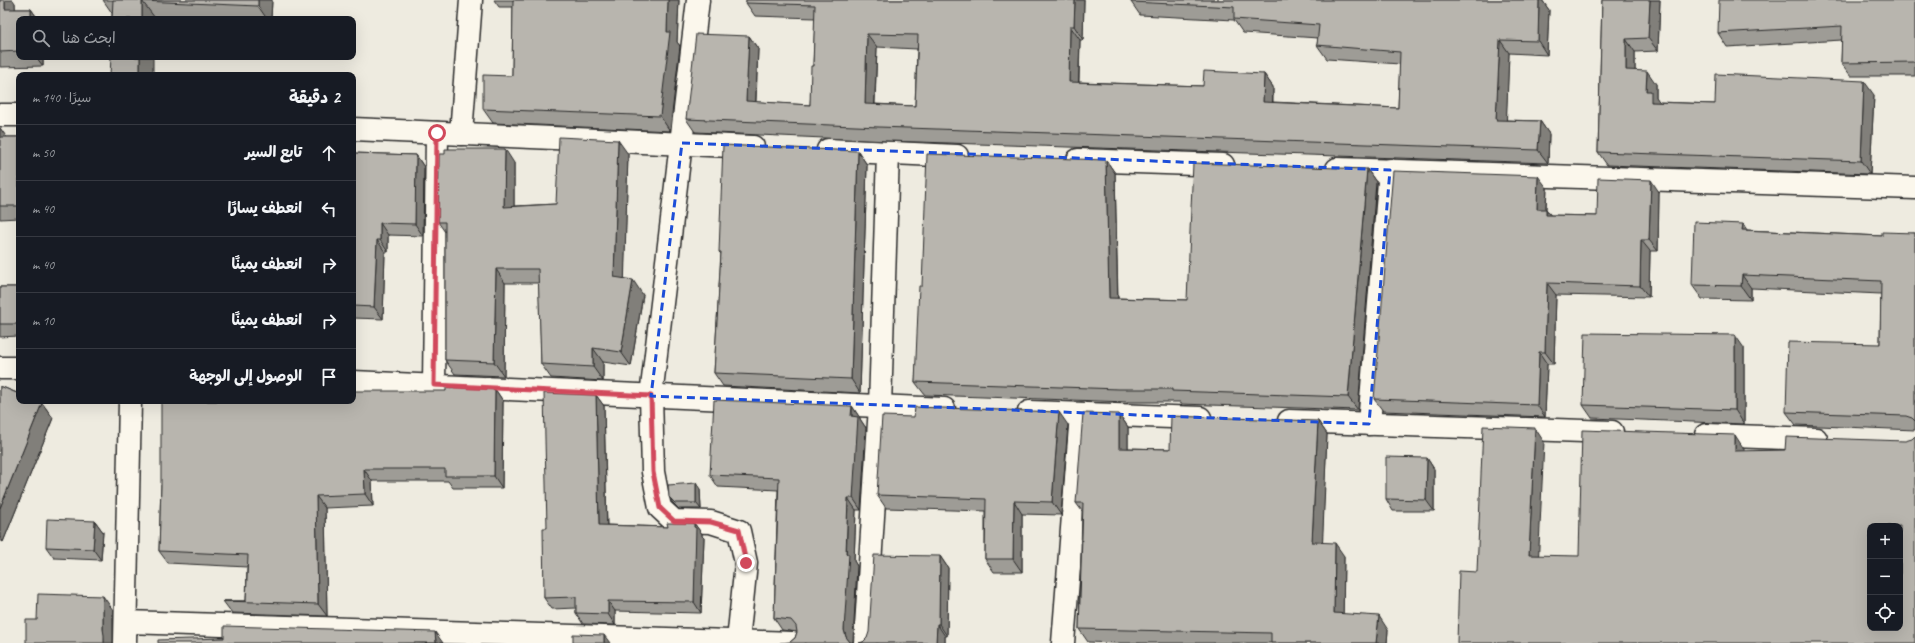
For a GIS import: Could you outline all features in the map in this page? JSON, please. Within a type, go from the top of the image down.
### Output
[{"type":"street","points":[[461,134],[471,0]]},
{"type":"street","points":[[698,0],[651,396],[653,472],[660,508],[674,521],[711,522],[739,530],[746,563],[738,641]]},
{"type":"street","points":[[0,115],[16,115]]},
{"type":"street","points":[[356,129],[769,148]]},
{"type":"street","points":[[434,385],[437,133]]},
{"type":"street","points":[[809,150],[976,156]]},
{"type":"street","points":[[866,643],[880,406],[888,153]]},
{"type":"street","points":[[1056,159],[1239,165]]},
{"type":"street","points":[[1319,168],[1915,188]]},
{"type":"street","points":[[1369,424],[1390,170]]},
{"type":"street","points":[[0,368],[16,368]]},
{"type":"street","points":[[356,382],[965,410]]},
{"type":"street","points":[[130,404],[125,632],[793,643]]},
{"type":"street","points":[[1012,411],[1217,418]]},
{"type":"street","points":[[1063,643],[1081,414]]},
{"type":"street","points":[[1265,420],[1630,433]]},
{"type":"street","points":[[1686,434],[1836,440]]},
{"type":"highlighted area","points":[[682,143],[1390,170],[1369,424],[651,396]]},
{"type":"building","points":[[0,0],[5,0],[5,9],[31,9],[31,16],[16,16],[16,51],[0,52]]},
{"type":"building","points":[[113,0],[258,0],[258,6],[142,1],[142,16],[112,16]]},
{"type":"building","points":[[513,0],[668,0],[667,32],[670,32],[660,116],[483,109],[483,75],[512,76]]},
{"type":"building","points":[[746,0],[1075,0],[1074,26],[1070,26],[1069,82],[1203,86],[1204,71],[1264,74],[1263,102],[1398,108],[1400,52],[1317,45],[1319,25],[1234,19],[1234,7],[1131,2],[1131,0],[1539,0],[1538,41],[1500,40],[1496,120],[1540,121],[1538,150],[686,119],[696,34],[749,36],[746,101],[810,105],[815,5],[746,3]],"holes":[[[867,34],[918,35],[915,106],[865,104]]]},
{"type":"building","points":[[1602,0],[1650,0],[1648,38],[1626,39],[1626,70],[1647,71],[1646,91],[1651,91],[1651,102],[1715,104],[1716,74],[1864,81],[1861,161],[1598,152]]},
{"type":"building","points":[[1719,0],[1915,0],[1915,62],[1841,63],[1842,26],[1718,33]]},
{"type":"building","points":[[111,60],[140,60],[140,72],[110,72]]},
{"type":"building","points":[[0,137],[16,137],[16,206],[0,206]]},
{"type":"building","points":[[559,137],[618,140],[614,277],[633,280],[621,352],[593,348],[593,367],[541,364],[538,269],[496,269],[494,362],[445,360],[445,222],[438,222],[439,154],[445,154],[445,149],[505,149],[504,207],[556,204]]},
{"type":"building","points":[[723,145],[858,151],[851,379],[714,373],[721,252],[719,252]]},
{"type":"building","points":[[356,153],[416,155],[415,224],[380,223],[380,240],[377,240],[374,307],[356,306]]},
{"type":"building","points":[[927,154],[1106,160],[1109,298],[1187,300],[1193,163],[1367,169],[1348,397],[1172,391],[1172,389],[1119,389],[915,382],[919,286],[922,286]]},
{"type":"building","points":[[1393,171],[1538,176],[1537,209],[1546,209],[1546,215],[1597,216],[1598,178],[1651,180],[1649,240],[1641,240],[1640,286],[1547,283],[1545,352],[1539,352],[1537,405],[1374,399]]},
{"type":"building","points":[[1694,222],[1743,224],[1742,230],[1882,236],[1882,232],[1915,233],[1915,421],[1906,416],[1786,412],[1788,342],[1880,344],[1881,281],[1742,275],[1741,286],[1692,285]]},
{"type":"building","points":[[0,287],[16,287],[16,324],[0,324]]},
{"type":"building","points":[[1585,333],[1735,335],[1735,410],[1583,405]]},
{"type":"building","points":[[0,386],[16,393],[16,404],[42,404],[0,508]]},
{"type":"building","points":[[446,387],[495,389],[494,476],[445,476],[445,469],[364,469],[365,494],[316,496],[318,604],[223,601],[246,601],[248,555],[159,551],[161,404],[356,404],[356,391],[446,391]]},
{"type":"building","points":[[544,393],[596,395],[599,525],[668,527],[667,523],[694,523],[694,527],[696,528],[694,602],[608,601],[608,614],[576,613],[576,597],[544,598],[543,528],[547,528]]},
{"type":"building","points":[[714,400],[852,406],[851,416],[858,417],[853,498],[848,498],[846,554],[849,554],[844,630],[846,637],[850,642],[854,643],[780,643],[790,642],[795,638],[797,632],[796,626],[791,620],[774,618],[779,478],[710,475]]},
{"type":"building","points":[[915,407],[1059,412],[1052,502],[1014,501],[1013,559],[985,559],[986,499],[877,495],[882,416],[914,417]]},
{"type":"building","points":[[1083,413],[1119,414],[1119,448],[1170,449],[1171,416],[1318,421],[1312,542],[1335,543],[1334,613],[1379,616],[1376,643],[1271,643],[1271,633],[1079,629],[1083,503],[1076,503]]},
{"type":"building","points":[[1483,426],[1535,428],[1529,555],[1579,556],[1582,430],[1735,435],[1735,451],[1785,450],[1786,437],[1905,441],[1912,439],[1915,436],[1915,643],[1457,643],[1459,571],[1477,572]]},
{"type":"building","points":[[1386,457],[1427,458],[1426,500],[1386,499]]},
{"type":"building","points":[[696,483],[696,503],[675,503],[669,497],[668,485]]},
{"type":"building","points":[[47,519],[95,521],[93,549],[46,547]]},
{"type":"building","points":[[874,555],[940,556],[939,624],[937,624],[936,643],[859,643],[863,642],[867,638],[869,632]]},
{"type":"building","points":[[38,594],[103,596],[104,643],[26,643],[26,620],[37,620]]},
{"type":"building","points":[[224,626],[435,632],[436,643],[158,643],[158,640],[224,638]]},
{"type":"building","points":[[573,634],[604,635],[604,643],[573,643]]},
{"type":"route","points":[[437,133],[434,385],[651,396],[653,472],[660,508],[674,521],[711,522],[739,530],[746,563]]}]
